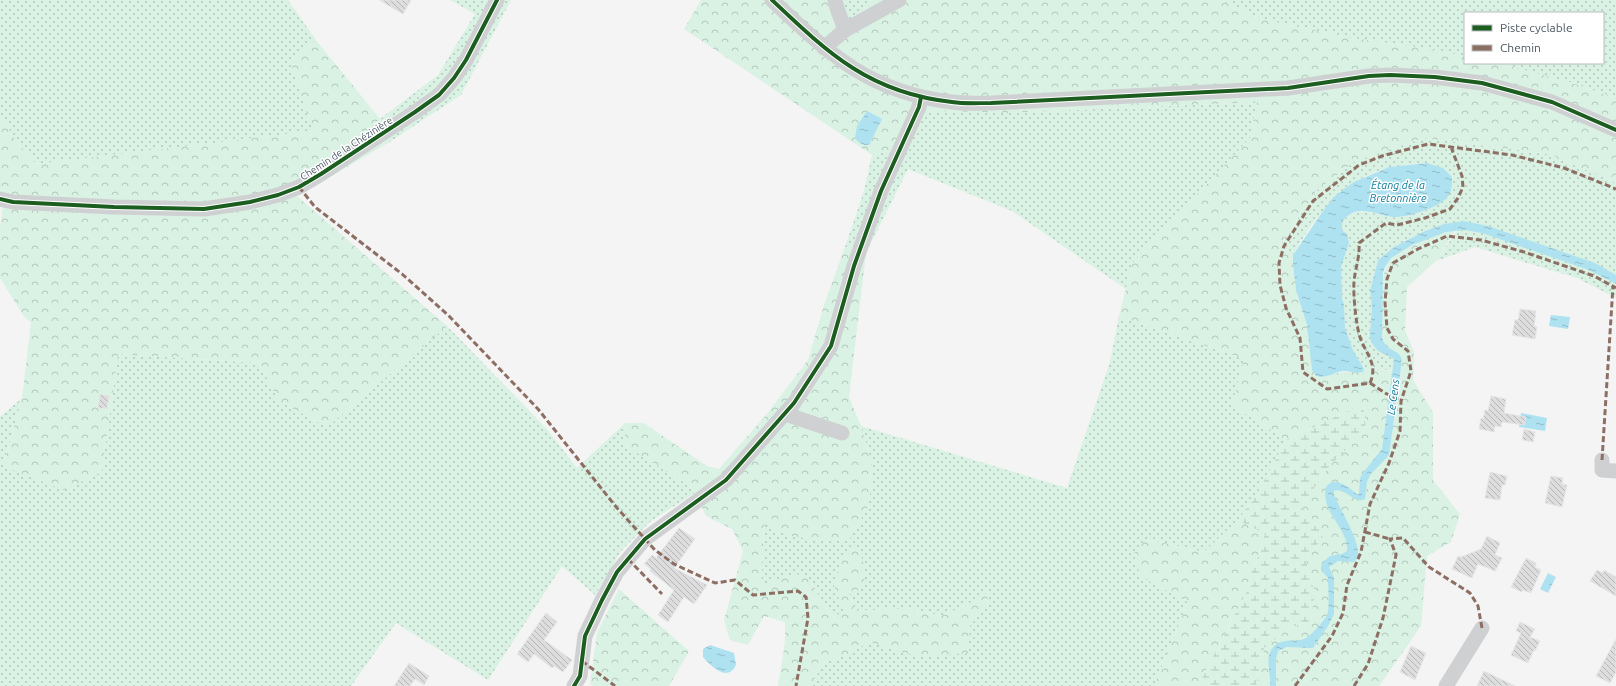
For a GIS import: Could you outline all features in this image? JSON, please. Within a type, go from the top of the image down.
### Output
[{"type":"street","name":"Chemin de la Chézinière","points":[[0,199],[13,202],[114,207],[204,208],[250,202],[278,195],[299,187],[390,129],[439,95],[454,78],[466,60],[497,0]]},
{"type":"street","points":[[772,0],[824,48],[863,76],[899,92],[952,102],[1023,102],[1288,88],[1369,76],[1390,75],[1482,83],[1552,102],[1616,130]]},
{"type":"street","points":[[835,0],[836,8],[845,30]]},
{"type":"street","points":[[824,48],[845,30],[899,0]]},
{"type":"street","points":[[574,686],[580,676],[585,636],[617,572],[645,540],[726,480],[794,403],[831,346],[854,266],[881,191],[919,107],[921,97]]},
{"type":"street","points":[[785,414],[842,433]]},
{"type":"street","points":[[1602,460],[1602,470],[1616,471]]},
{"type":"street","points":[[1446,686],[1482,628]]},
{"type":"green space","points":[[0,0],[288,0],[316,40],[290,60],[314,131],[36,164],[16,141],[0,117]]},
{"type":"green space","points":[[450,0],[511,0],[461,95],[388,143],[380,119],[438,75],[475,14]]},
{"type":"green space","points":[[701,0],[838,0],[832,22],[848,38],[871,0],[1223,0],[1261,19],[1352,38],[1464,56],[1464,64],[1502,64],[1569,82],[1616,98],[1616,183],[1550,154],[1424,138],[1355,161],[1316,191],[1279,246],[1293,255],[1296,290],[1307,325],[1310,343],[1320,377],[1343,372],[1363,372],[1364,369],[1401,371],[1402,360],[1385,345],[1382,337],[1382,295],[1384,273],[1387,264],[1391,258],[1410,246],[1440,233],[1455,231],[1436,261],[1407,287],[1405,330],[1414,352],[1413,380],[1433,412],[1433,480],[1460,514],[1451,542],[1427,556],[1421,626],[1379,686],[1256,686],[1264,648],[1289,628],[1310,621],[1315,594],[1306,561],[1324,535],[1302,506],[1330,465],[1366,431],[1363,404],[1286,440],[1232,405],[1244,359],[1119,316],[1132,264],[1250,138],[1257,102],[1006,113],[909,110],[894,150],[872,155],[684,29]]},
{"type":"green space","points":[[838,0],[871,0],[848,38],[832,22]]},
{"type":"green space","points":[[1223,0],[1616,0],[1616,98],[1569,82],[1502,64],[1604,64],[1604,12],[1464,12],[1464,56],[1352,38],[1261,19]]},
{"type":"green space","points":[[316,40],[380,119],[388,143],[297,196],[447,326],[327,427],[279,401],[259,363],[118,354],[102,472],[64,490],[3,466],[22,398],[31,323],[23,315],[0,278],[0,227],[3,205],[0,204],[0,117],[16,141],[36,164],[313,131],[290,60]]},
{"type":"green space","points":[[1257,102],[1250,138],[1132,264],[1126,289],[1012,211],[908,169],[866,253],[845,247],[864,191],[872,155],[894,150],[909,110],[1006,113]]},
{"type":"green space","points":[[1424,138],[1550,154],[1616,183],[1616,298],[1577,278],[1475,247],[1436,261],[1463,222],[1444,224],[1425,231],[1394,247],[1378,260],[1370,291],[1372,306],[1370,335],[1378,351],[1394,358],[1393,370],[1364,369],[1353,350],[1345,328],[1341,267],[1347,234],[1342,230],[1342,222],[1353,213],[1359,212],[1395,217],[1409,215],[1443,168],[1428,164],[1404,165],[1367,175],[1338,196],[1325,209],[1313,223],[1293,255],[1279,247],[1316,191],[1355,161]]},
{"type":"green space","points":[[845,247],[866,253],[849,397],[861,426],[873,468],[868,507],[849,540],[823,540],[791,536],[764,525],[761,585],[795,573],[811,581],[824,606],[834,617],[844,611],[834,586],[840,563],[850,547],[858,547],[865,568],[864,587],[849,595],[855,611],[903,607],[941,616],[965,606],[988,592],[987,607],[970,625],[968,653],[919,657],[869,642],[846,655],[823,663],[811,686],[778,686],[785,642],[785,622],[764,616],[748,645],[730,640],[724,620],[743,551],[732,529],[706,516],[693,488],[625,445],[625,423],[644,423],[707,466],[719,469],[766,415],[808,360],[824,305]]},
{"type":"green space","points":[[1119,316],[1244,359],[1232,405],[1286,440],[1256,496],[1238,520],[1204,552],[1147,539],[1140,576],[1188,602],[1154,686],[811,686],[823,663],[846,655],[869,642],[919,656],[970,625],[987,607],[988,593],[965,606],[941,616],[903,607],[855,611],[849,595],[834,586],[844,611],[834,617],[824,606],[811,581],[761,585],[764,525],[791,536],[823,540],[849,539],[868,507],[873,468],[861,426],[1067,488],[1110,362]]},
{"type":"green space","points":[[447,326],[546,428],[577,468],[625,423],[625,445],[693,488],[695,493],[651,521],[621,551],[595,595],[562,566],[488,680],[396,623],[351,686],[0,686],[0,417],[22,398],[3,466],[102,471],[118,354],[259,363],[279,401],[327,427]]},
{"type":"green space","points":[[1363,404],[1366,431],[1330,465],[1302,506],[1324,535],[1306,561],[1315,594],[1310,621],[1289,628],[1264,648],[1256,686],[1198,686],[1246,593],[1265,534],[1238,520],[1256,496],[1286,440]]},
{"type":"green space","points":[[1238,520],[1265,534],[1246,593],[1198,686],[1154,686],[1188,602],[1140,576],[1134,553],[1147,539],[1204,552]]},
{"type":"green space","points":[[619,589],[689,651],[669,686],[593,686],[590,684],[597,633]]},
{"type":"water","points":[[867,111],[882,119],[870,143],[871,144],[864,145],[855,138],[857,126]]},
{"type":"water","name":"Étang de la Bretonnière","points":[[1427,163],[1443,168],[1452,177],[1450,193],[1439,204],[1415,214],[1399,217],[1386,216],[1366,211],[1354,212],[1342,222],[1342,230],[1347,234],[1349,243],[1341,267],[1345,328],[1353,350],[1364,369],[1363,372],[1360,373],[1344,371],[1323,377],[1316,376],[1312,370],[1307,325],[1296,290],[1293,255],[1325,208],[1336,195],[1354,182],[1389,167]]},
{"type":"water","name":"Le Cens","points":[[1463,221],[1488,226],[1595,263],[1616,275],[1616,284],[1589,270],[1482,233],[1464,230],[1446,232],[1412,245],[1391,258],[1383,273],[1382,337],[1386,346],[1398,354],[1402,360],[1389,455],[1370,475],[1367,482],[1365,499],[1357,500],[1342,491],[1334,491],[1334,495],[1356,542],[1358,557],[1354,562],[1338,561],[1329,567],[1334,578],[1334,614],[1328,626],[1313,648],[1286,647],[1278,651],[1276,659],[1276,686],[1270,686],[1268,660],[1270,653],[1276,644],[1280,642],[1306,638],[1323,621],[1327,615],[1329,597],[1328,578],[1321,570],[1321,566],[1331,556],[1347,551],[1344,535],[1327,505],[1325,496],[1326,487],[1333,482],[1342,483],[1359,494],[1360,478],[1362,474],[1382,449],[1394,359],[1378,351],[1371,342],[1372,306],[1370,291],[1378,260],[1394,247],[1425,231],[1444,224]]},
{"type":"water","points":[[1551,315],[1570,317],[1568,329],[1549,326]]},
{"type":"water","points":[[1521,413],[1547,418],[1545,431],[1519,427]]},
{"type":"water","points":[[1548,573],[1556,577],[1548,593],[1540,589]]},
{"type":"water","points":[[710,645],[734,653],[736,665],[732,670],[728,673],[724,673],[710,665],[703,657],[703,649]]},
{"type":"building","points":[[379,0],[411,0],[403,14]]},
{"type":"building","points":[[1520,309],[1536,311],[1534,326],[1537,327],[1535,339],[1512,335],[1515,320],[1518,320]]},
{"type":"building","points":[[100,394],[109,396],[107,409],[98,408]]},
{"type":"building","points":[[1491,396],[1506,399],[1504,413],[1526,417],[1524,425],[1502,422],[1501,427],[1495,426],[1494,432],[1479,429],[1481,418],[1483,419],[1485,410],[1488,411]]},
{"type":"building","points":[[1524,429],[1535,432],[1533,442],[1522,440]]},
{"type":"building","points":[[1490,472],[1507,476],[1505,485],[1502,485],[1500,500],[1485,498]]},
{"type":"building","points":[[1551,476],[1563,478],[1562,484],[1567,485],[1562,507],[1545,503]]},
{"type":"building","points":[[679,528],[695,539],[674,568],[707,585],[694,604],[684,597],[668,622],[658,615],[674,590],[650,571],[651,569],[644,564],[652,555],[656,558]]},
{"type":"building","points":[[1487,536],[1500,543],[1495,555],[1502,558],[1495,571],[1478,564],[1472,578],[1452,569],[1458,556],[1461,557],[1481,549]]},
{"type":"building","points":[[1526,558],[1536,563],[1535,567],[1541,570],[1531,593],[1523,590],[1522,592],[1511,587]]},
{"type":"building","points":[[1597,570],[1603,573],[1604,570],[1616,577],[1616,596],[1590,581]]},
{"type":"building","points":[[546,613],[557,622],[544,640],[572,660],[563,672],[554,666],[552,668],[534,654],[528,662],[517,654]]},
{"type":"building","points":[[1520,622],[1535,629],[1530,637],[1540,641],[1528,663],[1511,655],[1521,633],[1516,631]]},
{"type":"building","points":[[1616,639],[1616,672],[1610,683],[1596,676]]},
{"type":"building","points":[[1411,646],[1426,653],[1415,680],[1400,672]]},
{"type":"building","points":[[409,663],[429,676],[424,685],[415,679],[410,686],[394,686]]},
{"type":"building","points":[[1484,671],[1515,686],[1477,686]]},
{"type":"marked path","points":[[1451,147],[1462,176],[1463,187],[1458,198],[1450,209],[1425,218],[1397,225],[1386,223],[1359,243],[1359,253],[1354,282],[1355,308],[1361,341],[1372,363],[1372,376],[1370,383],[1327,389],[1303,372],[1300,338],[1286,308],[1280,285],[1279,263],[1284,246],[1313,201],[1359,165],[1382,156],[1428,144],[1512,155],[1564,168],[1616,189]]},
{"type":"marked path","points":[[299,187],[315,207],[402,274],[449,316],[538,409],[617,508],[655,550],[674,564],[715,583],[735,580],[753,595],[798,591],[806,597],[808,618],[796,686]]},
{"type":"marked path","points":[[1295,686],[1332,636],[1343,613],[1347,585],[1361,552],[1370,504],[1389,463],[1400,431],[1401,401],[1411,371],[1408,351],[1393,339],[1387,328],[1385,302],[1387,279],[1393,263],[1418,249],[1447,236],[1481,240],[1524,252],[1594,276],[1616,288]]},
{"type":"marked path","points":[[1602,460],[1613,286]]},
{"type":"marked path","points":[[1370,383],[1401,401]]},
{"type":"marked path","points":[[1365,532],[1390,539]]},
{"type":"marked path","points":[[1354,686],[1368,664],[1383,618],[1396,555],[1390,539],[1403,538],[1429,567],[1470,593],[1478,606],[1482,628]]},
{"type":"marked path","points":[[628,559],[662,594]]},
{"type":"marked path","points":[[582,661],[615,686]]},
{"type":"cycle path","points":[[0,199],[13,202],[114,207],[204,209],[250,202],[278,195],[299,187],[321,174],[439,95],[454,78],[466,60],[497,0]]},
{"type":"cycle path","points":[[772,0],[832,54],[874,80],[897,90],[923,97],[952,102],[991,103],[1288,88],[1369,76],[1390,75],[1435,77],[1482,83],[1552,102],[1616,130]]},
{"type":"cycle path","points":[[574,686],[580,676],[585,636],[617,572],[645,539],[726,480],[794,403],[831,346],[854,266],[881,191],[919,107],[921,97]]}]
